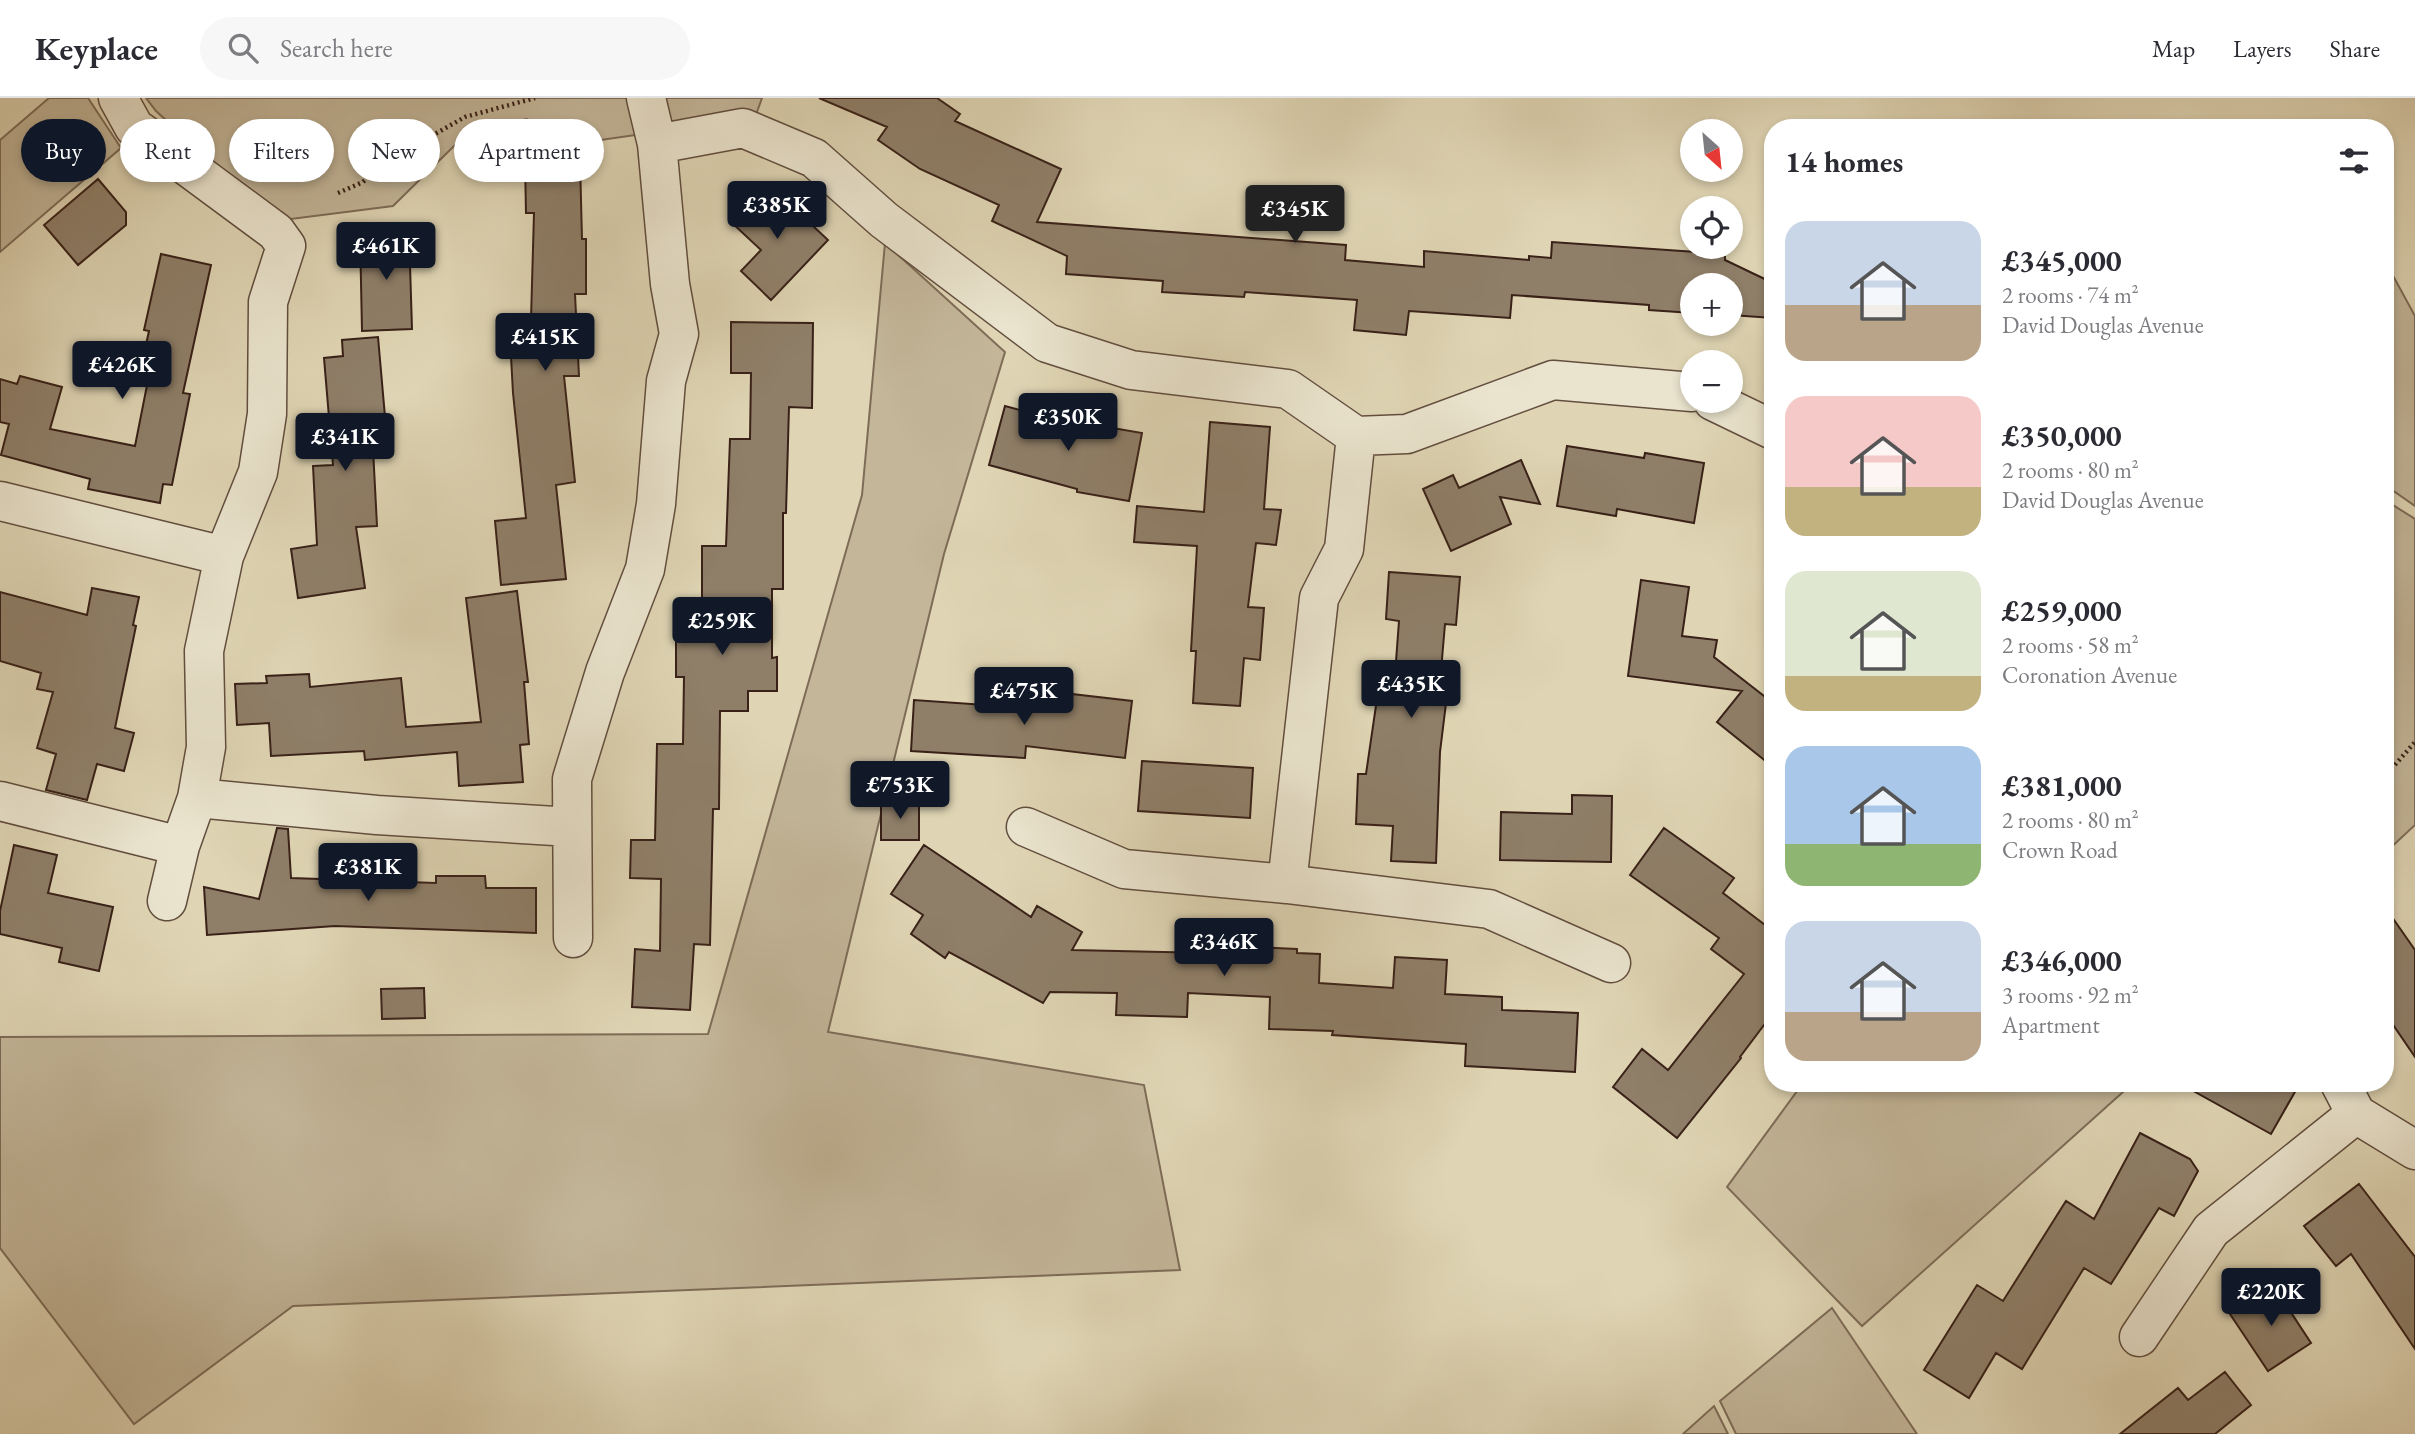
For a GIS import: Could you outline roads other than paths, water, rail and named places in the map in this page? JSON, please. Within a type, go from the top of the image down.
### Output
[{"type":"street","points":[[118,98],[134,127],[276,232],[286,246],[268,302],[267,414],[258,472],[224,556],[204,651],[206,747],[197,798],[180,846],[167,901]]},
{"type":"street","points":[[573,938],[572,779],[589,719],[645,569],[656,504],[666,382],[679,334],[670,284],[657,144],[646,98]]},
{"type":"street","points":[[657,144],[743,128],[814,158],[884,219],[1047,343],[1131,370],[1288,389],[1356,436],[1407,434],[1553,380],[1680,390]]},
{"type":"street","points":[[1738,413],[1764,426]]},
{"type":"street","points":[[1287,884],[1319,598],[1344,549],[1356,436]]},
{"type":"street","points":[[0,501],[224,556]]},
{"type":"street","points":[[197,798],[377,815],[571,827]]},
{"type":"street","points":[[0,801],[180,846]]},
{"type":"street","points":[[1026,827],[1124,869],[1287,884],[1489,909],[1611,963]]},
{"type":"street","points":[[2139,1337],[2211,1230],[2348,1099],[2415,1150]]}]
